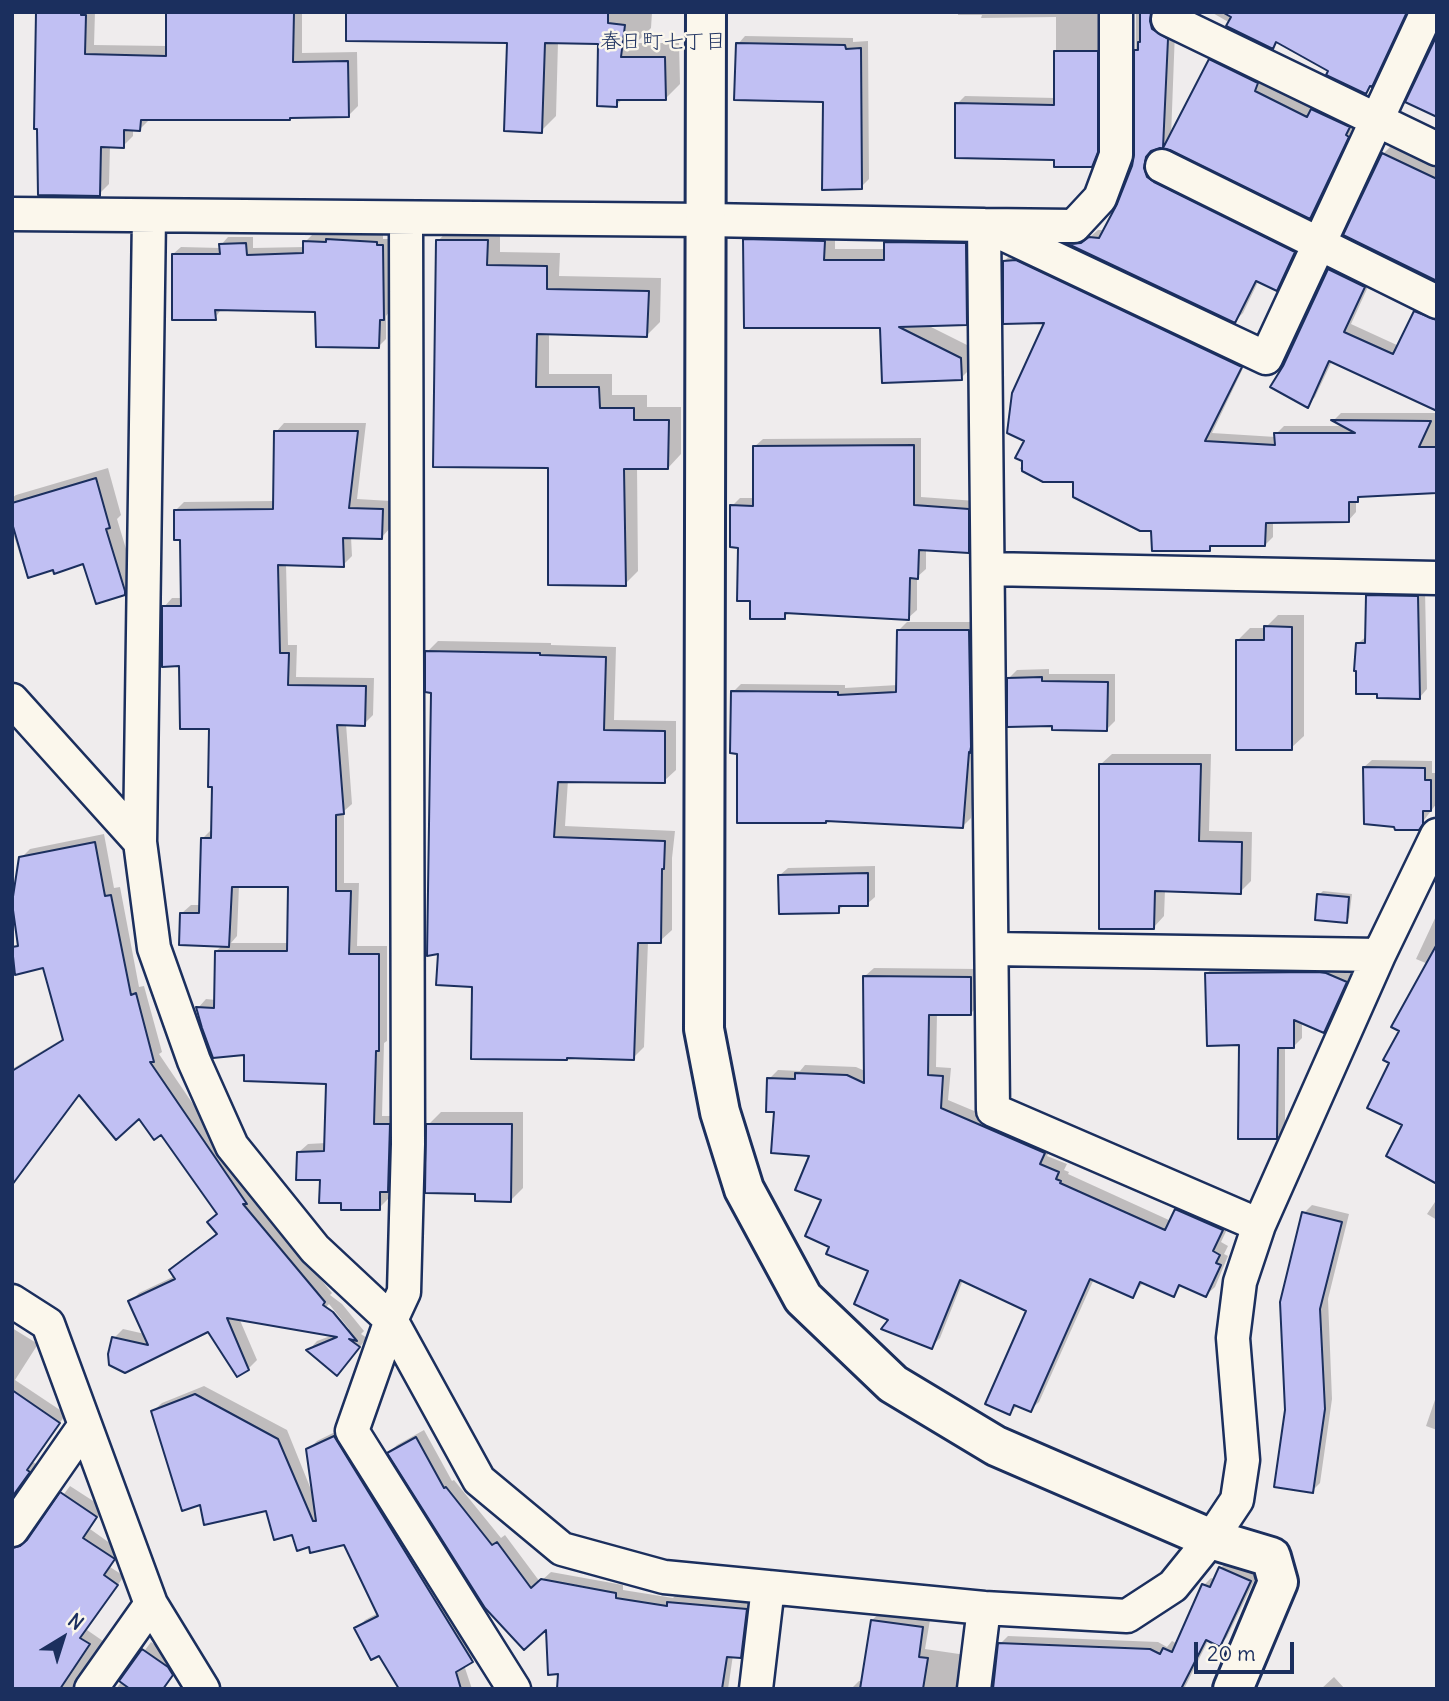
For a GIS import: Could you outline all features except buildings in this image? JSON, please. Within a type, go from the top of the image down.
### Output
[{"type":"street","points":[[706,12],[704,1030],[720,1112],[744,1189],[803,1298],[893,1384],[996,1446],[1211,1539],[1271,1557],[1278,1582],[1233,1689]]},
{"type":"street","points":[[12,214],[1074,226],[1100,198],[1116,155],[1116,12]]},
{"type":"street","points":[[984,225],[1266,358],[1427,12]]},
{"type":"street","points":[[1168,19],[1437,149]]},
{"type":"street","points":[[1162,166],[1437,302]]},
{"type":"street","points":[[149,216],[140,842],[154,948],[194,1061],[232,1146],[315,1249],[391,1320],[479,1480],[562,1549],[664,1577],[984,1608],[1127,1616],[1173,1586],[1211,1539],[1237,1500],[1244,1460],[1233,1338],[1240,1282],[1259,1225],[1379,955],[1437,835]]},
{"type":"street","points":[[405,218],[408,1144],[404,1292],[391,1320],[352,1431],[514,1689]]},
{"type":"street","points":[[984,225],[993,1111],[1259,1225]]},
{"type":"street","points":[[988,569],[1437,578]]},
{"type":"street","points":[[12,700],[140,842]]},
{"type":"street","points":[[993,949],[1379,955]]},
{"type":"street","points":[[12,1301],[48,1324],[151,1604],[203,1689]]},
{"type":"street","points":[[12,1530],[85,1425]]},
{"type":"street","points":[[756,1689],[768,1587]]},
{"type":"street","points":[[91,1689],[151,1604]]},
{"type":"street","points":[[974,1689],[984,1608]]},
{"type":"district","name":"春日町七丁目","points":[[663,42]]}]
